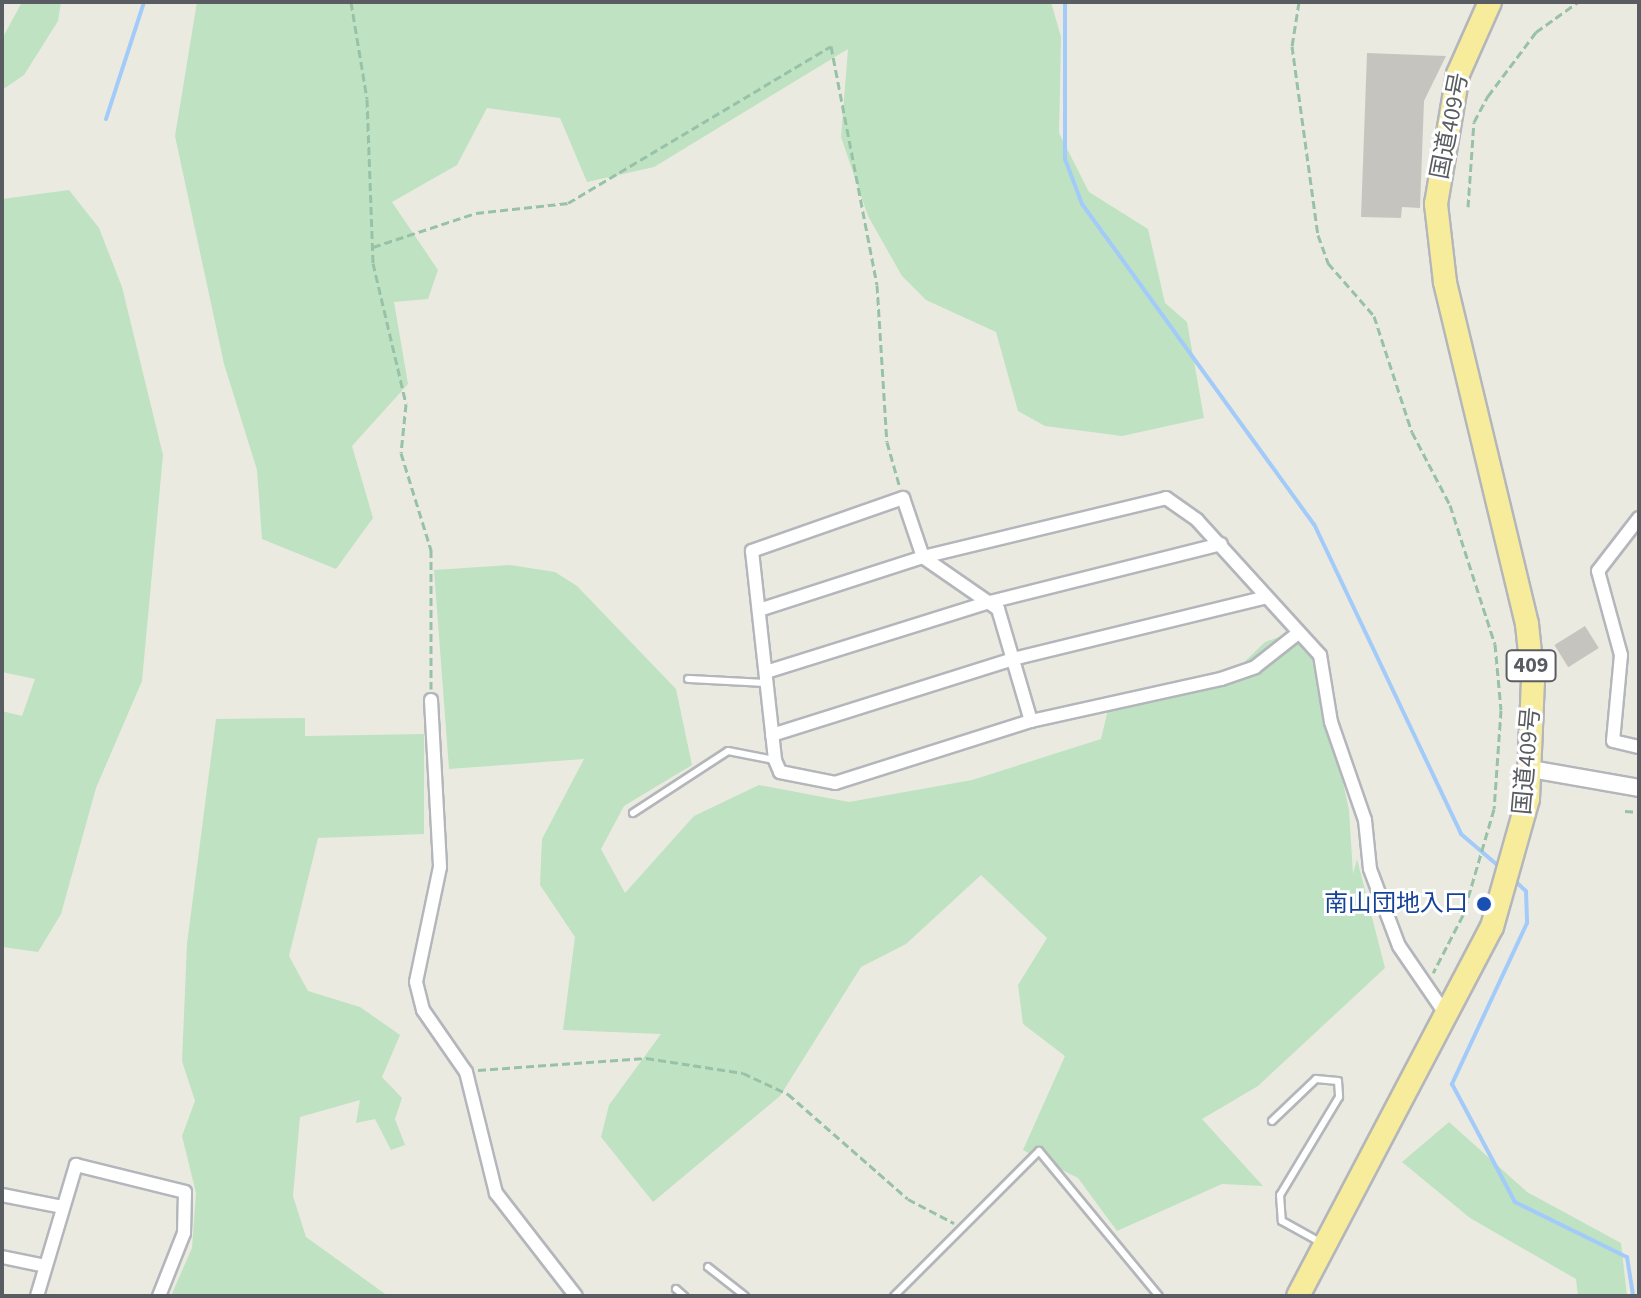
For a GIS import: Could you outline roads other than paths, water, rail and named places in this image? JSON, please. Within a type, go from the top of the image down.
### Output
[{"type":"highway","name":"国道409号","points":[[1298,1296],[1447,1016],[1501,900],[1531,769],[1527,624],[1445,282],[1436,204],[1458,74],[1490,2]]},
{"type":"street","points":[[1031,721],[1013,659],[990,602],[923,557],[903,498],[752,551],[775,760],[780,772],[842,783],[1031,721],[1221,679],[1255,667],[1297,634]]},
{"type":"street","points":[[759,610],[923,557],[1166,498],[1221,544],[1297,634],[1320,655],[1331,722],[1365,820],[1370,869],[1399,946],[1423,986],[1447,1016]]},
{"type":"street","points":[[1639,518],[1598,571],[1621,655],[1613,741],[1639,747]]},
{"type":"street","points":[[767,678],[990,602],[1221,544]]},
{"type":"street","points":[[772,735],[1013,659],[1267,597]]},
{"type":"street","points":[[431,700],[440,867],[416,982],[423,1010],[466,1072],[496,1193],[576,1296]]},
{"type":"street","points":[[1531,769],[1639,788]]},
{"type":"street","points":[[37,1296],[76,1165],[185,1192],[184,1233],[159,1296]]},
{"type":"street","points":[[2,1195],[62,1207]]},
{"type":"street","points":[[2,1257],[45,1266]]},
{"type":"lane","points":[[688,679],[767,678]]},
{"type":"lane","points":[[633,813],[728,751],[775,760]]},
{"type":"lane","points":[[1272,1121],[1316,1079],[1338,1081],[1339,1097],[1280,1195],[1282,1221],[1323,1244]]},
{"type":"lane","points":[[894,1296],[965,1229],[1039,1151],[1159,1296]]},
{"type":"lane","points":[[708,1267],[745,1296]]},
{"type":"lane","points":[[676,1289],[684,1296]]},
{"type":"waterway","points":[[106,119],[144,2]]},
{"type":"waterway","points":[[1065,2],[1065,159],[1082,204],[1314,524],[1461,834],[1502,869]]},
{"type":"waterway","points":[[1514,880],[1526,891],[1527,923],[1452,1084],[1515,1202],[1627,1257],[1633,1296]]},
{"type":"place","name":"南山団地入口","points":[[1484,904]]}]
